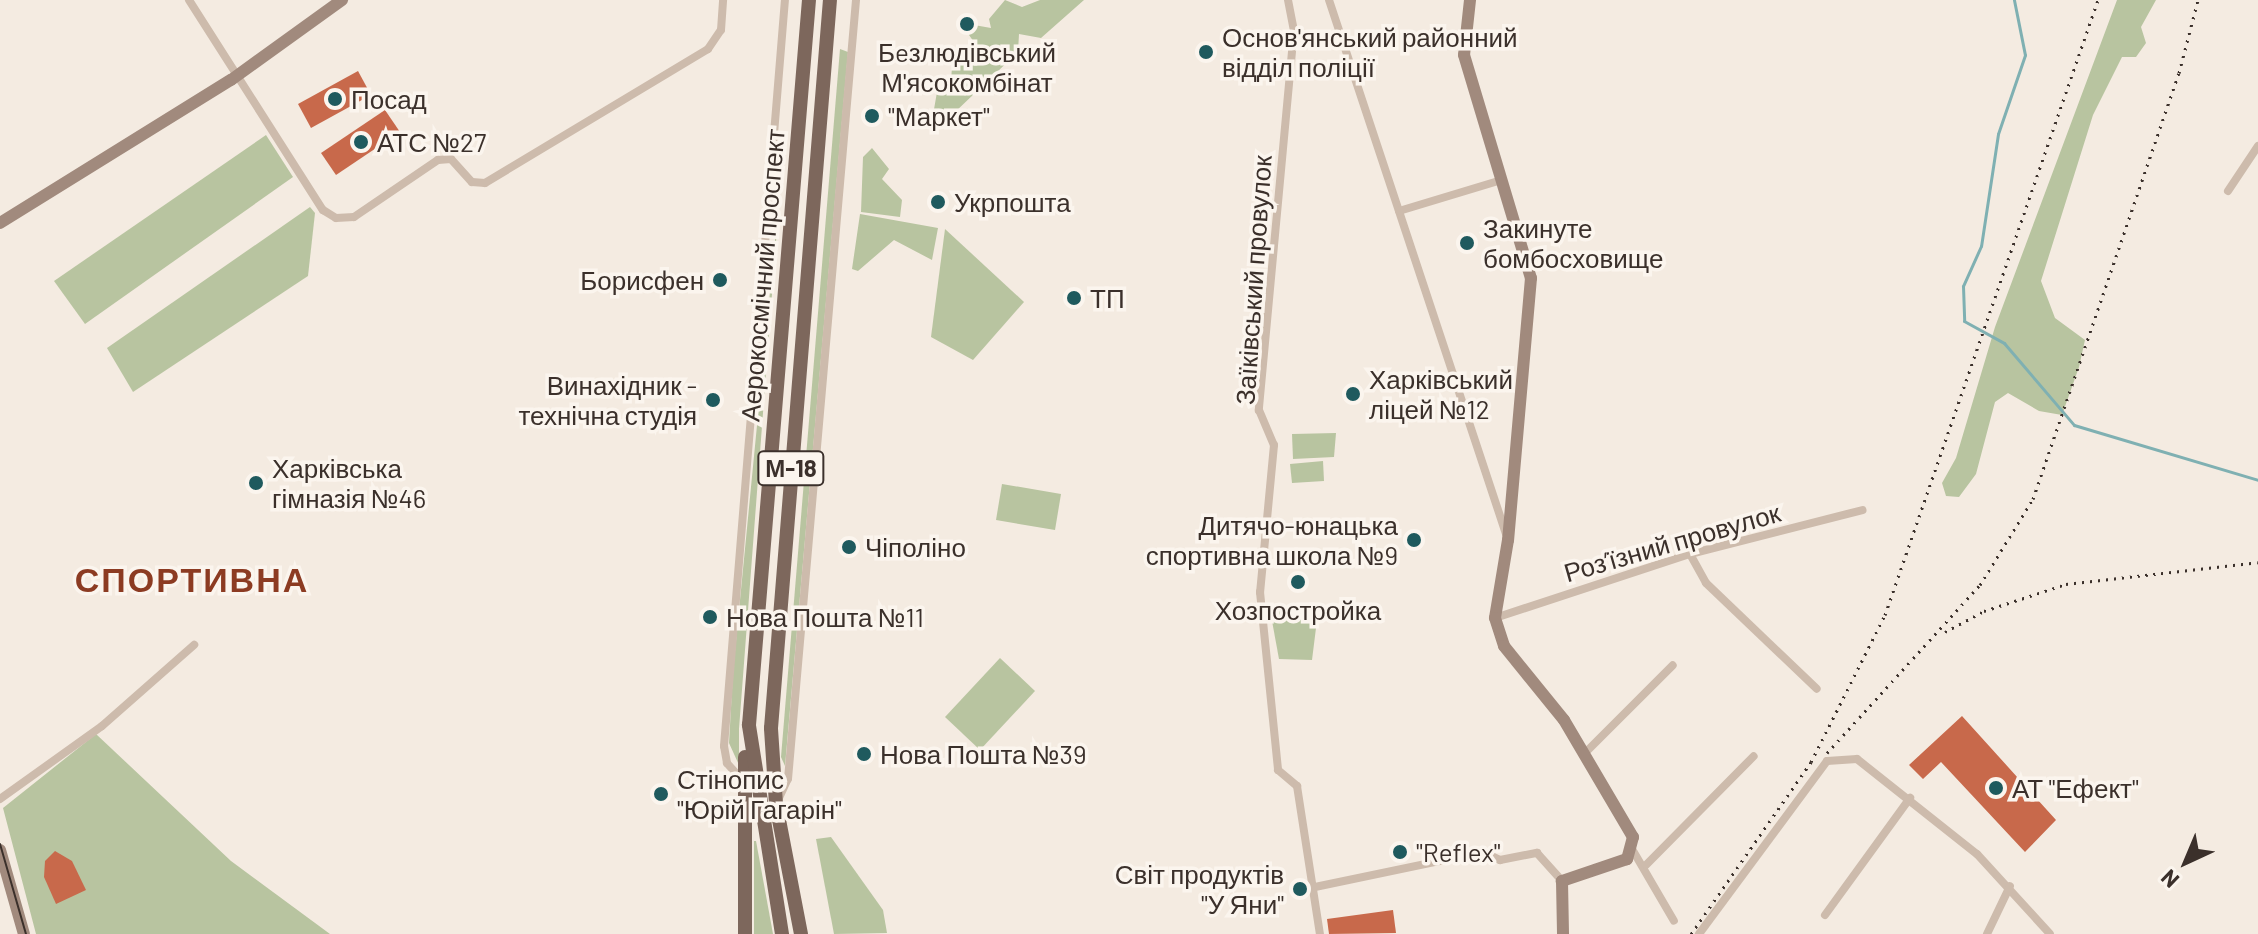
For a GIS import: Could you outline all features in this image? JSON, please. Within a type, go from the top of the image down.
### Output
[{"type":"main road","name":"Аерокосмічний проспект","points":[[782,934],[756,792],[749,725],[809,0]]},
{"type":"main road","name":"Аерокосмічний проспект","points":[[801,934],[776,804],[771,728],[830,0]]},
{"type":"main road","points":[[745,934],[743,781],[749,725]]},
{"type":"main road","points":[[744,852],[754,834],[766,844]]},
{"type":"street","points":[[189,0],[240,74],[323,210],[354,217],[438,160],[451,159],[472,182],[485,183],[708,49],[721,30],[723,0]]},
{"type":"street","points":[[1,220],[240,74],[342,0]]},
{"type":"street","points":[[756,792],[727,763],[724,746],[785,0]]},
{"type":"street","points":[[776,804],[790,763],[856,0]]},
{"type":"street","name":"Заїківський провулок","points":[[1288,0],[1294,30],[1259,410],[1274,445],[1260,592],[1278,770],[1297,786],[1320,934]]},
{"type":"street","points":[[1329,0],[1508,540]]},
{"type":"street","points":[[1470,0],[1464,55],[1531,278],[1508,540],[1495,618],[1504,646],[1585,753],[1629,826],[1632,849],[1646,865],[1674,921]]},
{"type":"street","points":[[2228,191],[2258,146]]},
{"type":"street","points":[[1399,211],[1502,180]]},
{"type":"street","name":"Роз’їзний провулок","points":[[1495,618],[1690,554],[1862,510]]},
{"type":"street","points":[[1690,554],[1706,583],[1817,689]]},
{"type":"street","points":[[0,799],[102,726],[194,645]]},
{"type":"street","points":[[1585,753],[1673,665]]},
{"type":"street","points":[[1646,865],[1754,756]]},
{"type":"street","points":[[1699,934],[1827,761],[1857,759],[1910,798],[2010,886],[2050,934]]},
{"type":"street","points":[[1825,915],[1910,798]]},
{"type":"street","points":[[1562,881],[1617,864],[1632,849]]},
{"type":"street","points":[[0,850],[24,934]]},
{"type":"street","points":[[1315,887],[1483,852],[1500,860],[1537,853],[1562,881],[1563,934]]},
{"type":"street","points":[[1987,934],[2010,886]]},
{"type":"green space","points":[[1005,0],[1022,7],[1040,0],[1084,0],[1041,38],[1019,34],[1018,52],[953,114],[950,125],[941,122],[933,115],[937,92],[951,81],[953,52],[964,54],[976,45],[969,35],[974,25],[991,28],[989,19]]},
{"type":"green space","points":[[2117,0],[2156,0],[2141,27],[2146,43],[2136,57],[2122,57],[2093,115],[2041,281],[2055,318],[2085,340],[2079,367],[2062,415],[2039,411],[2008,393],[1995,402],[1976,474],[1959,497],[1946,496],[1942,483],[1956,458],[1995,327]]},
{"type":"green space","points":[[840,49],[848,52],[785,766],[781,757]]},
{"type":"green space","points":[[266,135],[293,177],[85,324],[54,281]]},
{"type":"green space","points":[[872,148],[889,169],[882,179],[902,200],[900,217],[861,212],[863,157]]},
{"type":"green space","points":[[780,189],[739,729],[739,765],[729,743],[733,672]]},
{"type":"green space","points":[[310,207],[315,213],[308,276],[133,392],[107,348]]},
{"type":"green space","points":[[860,214],[938,228],[932,260],[894,240],[858,271],[852,269]]},
{"type":"green space","points":[[945,229],[1024,302],[973,360],[931,337]]},
{"type":"green space","points":[[1336,433],[1334,457],[1293,459],[1292,434]]},
{"type":"green space","points":[[1323,461],[1324,481],[1292,483],[1290,464]]},
{"type":"green space","points":[[1002,484],[1061,494],[1055,530],[996,520]]},
{"type":"green space","points":[[1270,610],[1318,612],[1312,660],[1279,659]]},
{"type":"green space","points":[[1000,658],[1035,691],[980,750],[945,717]]},
{"type":"green space","points":[[96,734],[231,861],[330,934],[36,934],[3,808]]},
{"type":"green space","points":[[831,837],[883,910],[887,933],[834,934],[816,839]]},
{"type":"green space","points":[[756,841],[773,934],[754,934]]},
{"type":"building","name":"Посад","points":[[358,71],[371,95],[311,128],[298,104]]},
{"type":"building","name":"АТС №27","points":[[385,110],[400,132],[336,175],[321,153]]},
{"type":"building","name":"АТ \"Ефект\"","points":[[1962,716],[2056,820],[2025,852],[1941,762],[1923,779],[1909,765]]},
{"type":"building","points":[[55,851],[72,861],[86,890],[56,904],[44,877],[45,861]]},
{"type":"building","points":[[1393,910],[1396,933],[1329,934],[1327,919]]},
{"type":"waterway","points":[[2014,0],[2025,55],[1998,134],[1981,246],[1963,286],[1964,321],[2004,343],[2074,425],[2258,480]]},
{"type":"tram line","points":[[0,844],[26,934]]},
{"type":"railway","points":[[1691,934],[1811,762],[1885,615],[2098,0]]},
{"type":"railway","points":[[1827,753],[1980,585],[2033,499],[2179,73],[2198,0]]},
{"type":"railway","points":[[1945,632],[1984,611],[2066,584],[2258,562]]},
{"type":"place","name":"Бeзлюдівський М'ясокомбінат","points":[[967,24]]},
{"type":"place","name":"Основ'янський районний відділ поліції","points":[[1206,52]]},
{"type":"place","name":"Посад","points":[[335,99]]},
{"type":"place","name":"\"Маркет\"","points":[[872,116]]},
{"type":"place","name":"АТС №27","points":[[361,142]]},
{"type":"place","name":"Укрпошта","points":[[938,202]]},
{"type":"place","name":"Закинуте бомбосховище","points":[[1467,243]]},
{"type":"place","name":"Борисфен","points":[[720,280]]},
{"type":"place","name":"ТП","points":[[1074,298]]},
{"type":"place","name":"Харківський ліцей №12","points":[[1353,394]]},
{"type":"place","name":"Винахідник - технічна студія","points":[[713,400]]},
{"type":"place","name":"Харківська гімназія №46","points":[[256,483]]},
{"type":"place","name":"Дитячо-юнацька спортивна школа №9","points":[[1414,540]]},
{"type":"place","name":"Чіполіно","points":[[849,547]]},
{"type":"place","name":"Хозпостройка","points":[[1298,582]]},
{"type":"place","name":"Нова Пошта №11","points":[[710,617]]},
{"type":"place","name":"Нова Пошта №39","points":[[864,754]]},
{"type":"place","name":"АТ \"Ефект\"","points":[[1996,788]]},
{"type":"place","name":"Стінопис \"Юрій Гагарін\"","points":[[661,794]]},
{"type":"place","name":"\"Reflex\"","points":[[1400,852]]},
{"type":"place","name":"Світ продуктів \"У Яни\"","points":[[1300,889]]},
{"type":"district","name":"СПОРТИВНА","points":[[192,579]]}]
